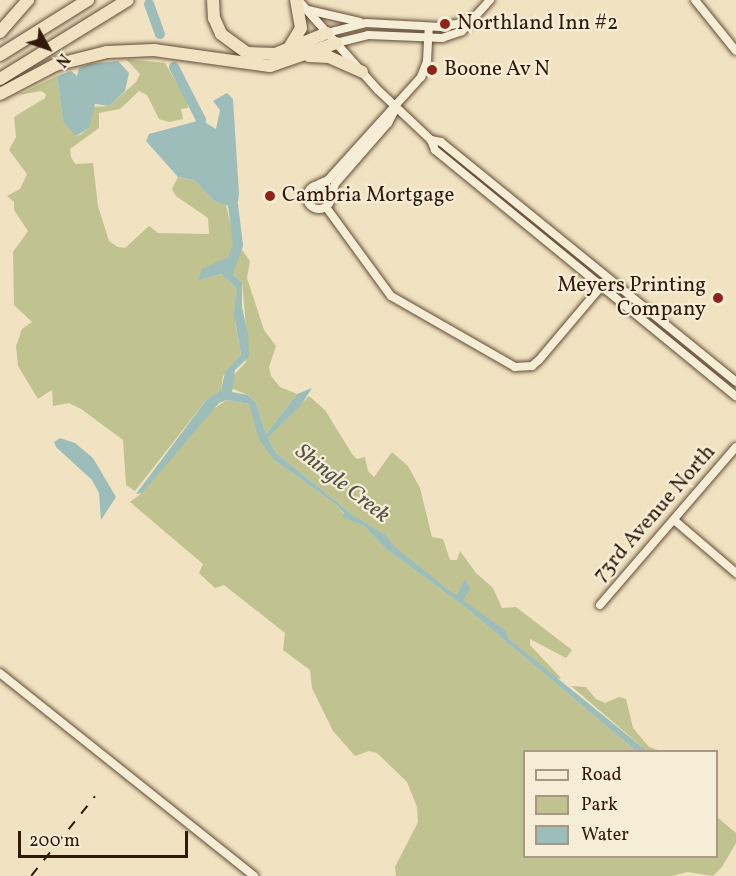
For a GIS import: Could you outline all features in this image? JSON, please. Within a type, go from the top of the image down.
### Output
[{"type":"highway","points":[[0,32],[28,0]]},
{"type":"highway","points":[[0,55],[88,0]]},
{"type":"highway","points":[[0,79],[128,0]]},
{"type":"highway","points":[[213,0],[216,24],[231,45],[253,55],[279,53],[332,38]]},
{"type":"highway","points":[[279,53],[292,46],[301,32],[300,3]]},
{"type":"highway","points":[[0,94],[55,65],[107,52],[154,50],[270,66],[298,57],[332,38]]},
{"type":"highway","points":[[298,57],[329,57],[362,72]]},
{"type":"street","points":[[332,38],[368,35],[429,40],[462,31],[467,22],[490,0]]},
{"type":"street","points":[[696,0],[736,51]]},
{"type":"street","points":[[300,3],[366,23],[429,27],[467,22]]},
{"type":"street","points":[[300,3],[395,108],[431,140],[435,150],[736,396]]},
{"type":"street","points":[[332,38],[366,23]]},
{"type":"street","points":[[326,207],[335,184],[388,123],[395,108],[424,73],[429,27]]},
{"type":"street","points":[[326,207],[315,208],[308,201],[310,189],[328,180],[382,117],[395,108]]},
{"type":"street","points":[[431,140],[441,142],[736,382]]},
{"type":"street","points":[[319,184],[328,188],[332,195]]},
{"type":"street","points":[[326,207],[397,302],[515,366],[532,366],[539,360],[609,278]]},
{"type":"street","name":"73rd Avenue North","points":[[600,605],[736,447]]},
{"type":"street","points":[[674,520],[736,573]]},
{"type":"street","points":[[0,673],[254,876]]},
{"type":"green space","points":[[126,59],[165,63],[187,101],[188,108],[181,109],[183,119],[169,122],[159,119],[147,95],[139,91],[120,109],[99,113],[99,128],[70,149],[71,157],[75,164],[93,163],[98,206],[109,241],[118,247],[125,248],[149,226],[158,233],[209,234],[208,218],[176,196],[172,189],[178,177],[194,180],[214,201],[226,205],[235,244],[231,261],[226,259],[202,279],[222,274],[237,289],[235,321],[241,355],[223,376],[221,390],[207,399],[135,491],[126,485],[123,440],[81,409],[69,403],[53,406],[52,390],[38,399],[18,366],[16,346],[22,329],[32,322],[14,305],[13,252],[28,231],[14,210],[14,202],[7,196],[20,189],[27,174],[9,150],[16,137],[14,117],[45,98],[46,94],[41,91],[18,95],[57,76],[63,122],[77,136],[89,128],[92,107],[109,106],[136,82],[140,74]]},
{"type":"green space","points":[[240,247],[250,261],[247,278],[264,330],[276,346],[269,367],[271,376],[280,387],[297,394],[266,434],[256,403],[248,395],[231,388],[232,377],[246,362],[248,349],[242,282],[231,274]]},
{"type":"green space","points":[[309,396],[325,410],[352,454],[357,459],[365,457],[368,471],[374,477],[392,452],[408,466],[420,488],[432,537],[443,539],[450,560],[457,560],[460,551],[476,573],[493,588],[502,608],[516,607],[572,650],[566,658],[530,639],[530,645],[561,678],[557,679],[463,600],[465,578],[457,596],[394,547],[386,535],[353,515],[276,453],[268,438]]},
{"type":"green space","points":[[227,400],[249,404],[274,460],[334,503],[344,514],[343,517],[364,526],[386,549],[465,607],[635,750],[523,750],[523,858],[718,858],[718,818],[736,833],[736,843],[722,867],[713,876],[687,872],[672,876],[396,876],[395,867],[418,822],[417,807],[407,782],[377,753],[369,751],[355,756],[333,731],[312,688],[310,670],[283,650],[285,633],[224,585],[215,588],[199,573],[203,564],[130,502],[142,493],[210,411]]},
{"type":"green space","points":[[571,686],[586,687],[596,699],[605,703],[619,697],[626,699],[633,728],[649,747],[658,750],[646,750]]},
{"type":"water","points":[[118,61],[129,73],[125,91],[109,106],[95,104],[89,128],[76,136],[63,122],[57,76],[71,71],[77,76],[79,68],[89,64]]},
{"type":"water","points":[[227,93],[233,99],[239,194],[238,202],[226,205],[214,201],[194,180],[178,177],[146,141],[149,134],[201,120],[216,129],[220,110],[213,101]]},
{"type":"water","points":[[226,258],[236,263],[231,274],[242,282],[242,307],[248,334],[249,357],[235,370],[232,392],[248,395],[256,403],[266,434],[297,394],[312,388],[301,405],[268,438],[276,453],[353,515],[386,535],[395,547],[450,591],[457,595],[465,578],[470,589],[463,600],[506,631],[508,638],[646,750],[635,750],[465,607],[386,549],[364,526],[342,517],[344,513],[334,503],[274,460],[259,439],[249,404],[227,400],[219,403],[142,493],[136,494],[207,399],[221,390],[225,372],[241,355],[234,314],[237,289],[222,274],[198,280],[202,269]]},
{"type":"water","points":[[60,438],[75,443],[93,458],[116,497],[101,520],[99,493],[92,480],[56,447],[54,442]]},
{"type":"waterway","name":"Shingle Creek","points":[[149,4],[160,34]]},
{"type":"waterway","name":"Shingle Creek","points":[[174,67],[201,120],[199,132]]},
{"type":"waterway","name":"Shingle Creek","points":[[226,195],[233,205],[238,245],[228,273]]},
{"type":"railway","points":[[31,876],[95,796]]},
{"type":"place","name":"Northland Inn #2","points":[[445,24]]},
{"type":"place","name":"Boone Av N","points":[[432,70]]},
{"type":"place","name":"Cambria Mortgage","points":[[270,196]]},
{"type":"place","name":"Meyers Printing Company","points":[[718,298]]}]
